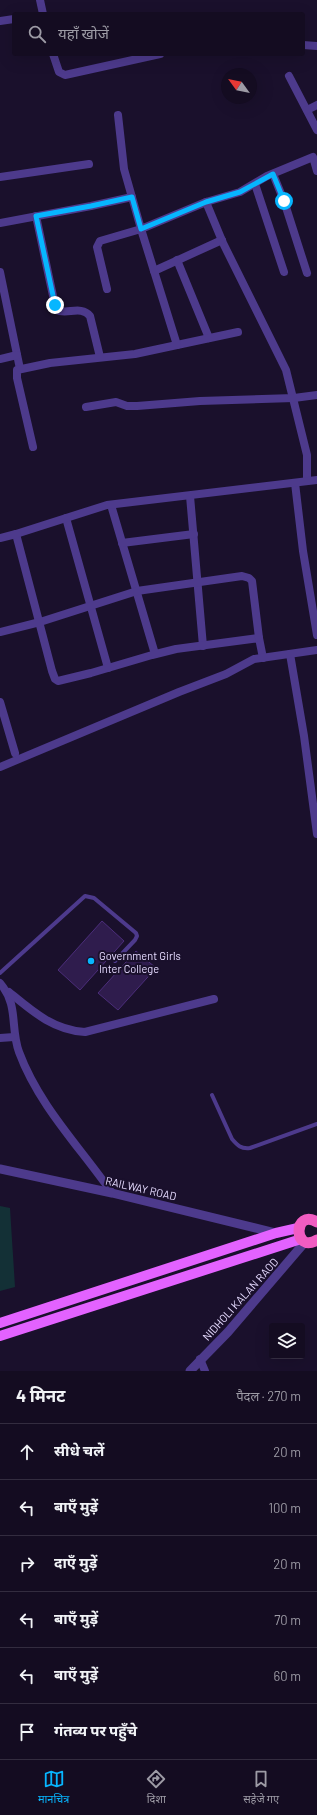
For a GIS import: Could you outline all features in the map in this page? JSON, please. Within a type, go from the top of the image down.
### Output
[{"type":"highway","points":[[309,1239],[304,1221],[309,1219],[317,1222]]},
{"type":"main road","points":[[0,1323],[276,1232],[309,1239]]},
{"type":"main road","points":[[0,1336],[309,1239]]},
{"type":"street","points":[[40,0],[42,12]]},
{"type":"street","points":[[0,21],[12,18]]},
{"type":"street","points":[[305,45],[317,46]]},
{"type":"street","points":[[54,56],[59,72],[65,75],[151,56]]},
{"type":"street","points":[[289,76],[317,130]]},
{"type":"street","points":[[307,110],[317,105]]},
{"type":"street","points":[[118,115],[120,148],[132,197],[177,345]]},
{"type":"street","points":[[106,289],[97,247],[100,241],[141,229],[206,202],[240,192],[273,174],[315,156],[317,171]]},
{"type":"street","points":[[0,177],[88,164]]},
{"type":"street","points":[[273,174],[284,201],[307,272]]},
{"type":"street","points":[[255,184],[284,272]]},
{"type":"street","points":[[0,223],[132,197]]},
{"type":"street","points":[[206,202],[222,240],[286,370],[307,455],[307,481]]},
{"type":"street","points":[[36,216],[56,310],[83,310],[87,312],[90,316],[100,357]]},
{"type":"street","points":[[154,271],[222,240]]},
{"type":"street","points":[[176,260],[209,338]]},
{"type":"street","points":[[0,272],[20,369]]},
{"type":"street","points":[[33,447],[16,372],[20,369],[100,357],[135,354],[238,332]]},
{"type":"street","points":[[0,359],[17,355]]},
{"type":"street","points":[[86,407],[116,402],[127,406],[137,406],[294,398],[317,395]]},
{"type":"street","points":[[0,538],[111,505],[317,480]]},
{"type":"street","points":[[295,483],[305,565],[317,635]]},
{"type":"street","points":[[190,496],[203,646]]},
{"type":"street","points":[[111,505],[155,654]]},
{"type":"street","points":[[66,518],[108,668]]},
{"type":"street","points":[[16,534],[55,679],[62,681],[176,649],[259,638]]},
{"type":"street","points":[[122,542],[194,534]]},
{"type":"street","points":[[0,632],[40,622],[137,592],[242,576],[249,578],[252,581],[263,658]]},
{"type":"street","points":[[0,768],[179,692],[226,674],[254,658],[317,650]]},
{"type":"street","points":[[290,654],[304,736],[317,834]]},
{"type":"street","points":[[0,702],[15,753]]},
{"type":"street","points":[[2,986],[36,1015],[60,1028],[74,1031],[96,1030],[214,999]]},
{"type":"street","points":[[2,986],[10,998],[14,1013],[14,1037],[29,1078],[51,1111],[112,1193]]},
{"type":"street","points":[[0,1038],[14,1037]]},
{"type":"street","name":"RAILWAY ROAD","points":[[0,1169],[112,1193],[276,1232]]},
{"type":"street","name":"NIDHOLI KALAN RAOD","points":[[190,1371],[200,1359],[228,1332],[309,1239]]},
{"type":"street","points":[[200,1359],[205,1371]]},
{"type":"lane","points":[[0,973],[85,896],[94,898],[136,932],[137,936],[135,940],[115,961]]},
{"type":"lane","points":[[212,1094],[232,1139],[243,1149],[250,1148],[317,1124]]},
{"type":"green space","points":[[0,1206],[10,1208],[15,1287],[0,1291]]},
{"type":"building","points":[[102,921],[124,941],[80,990],[58,970]]},
{"type":"building","points":[[136,951],[156,968],[118,1010],[98,993]]},
{"type":"place","name":"Government Girls Inter College","points":[[91,961]]},
{"type":"route","points":[[55,305],[36,216],[132,197],[141,229],[206,202],[240,192],[273,174],[284,201]]}]
